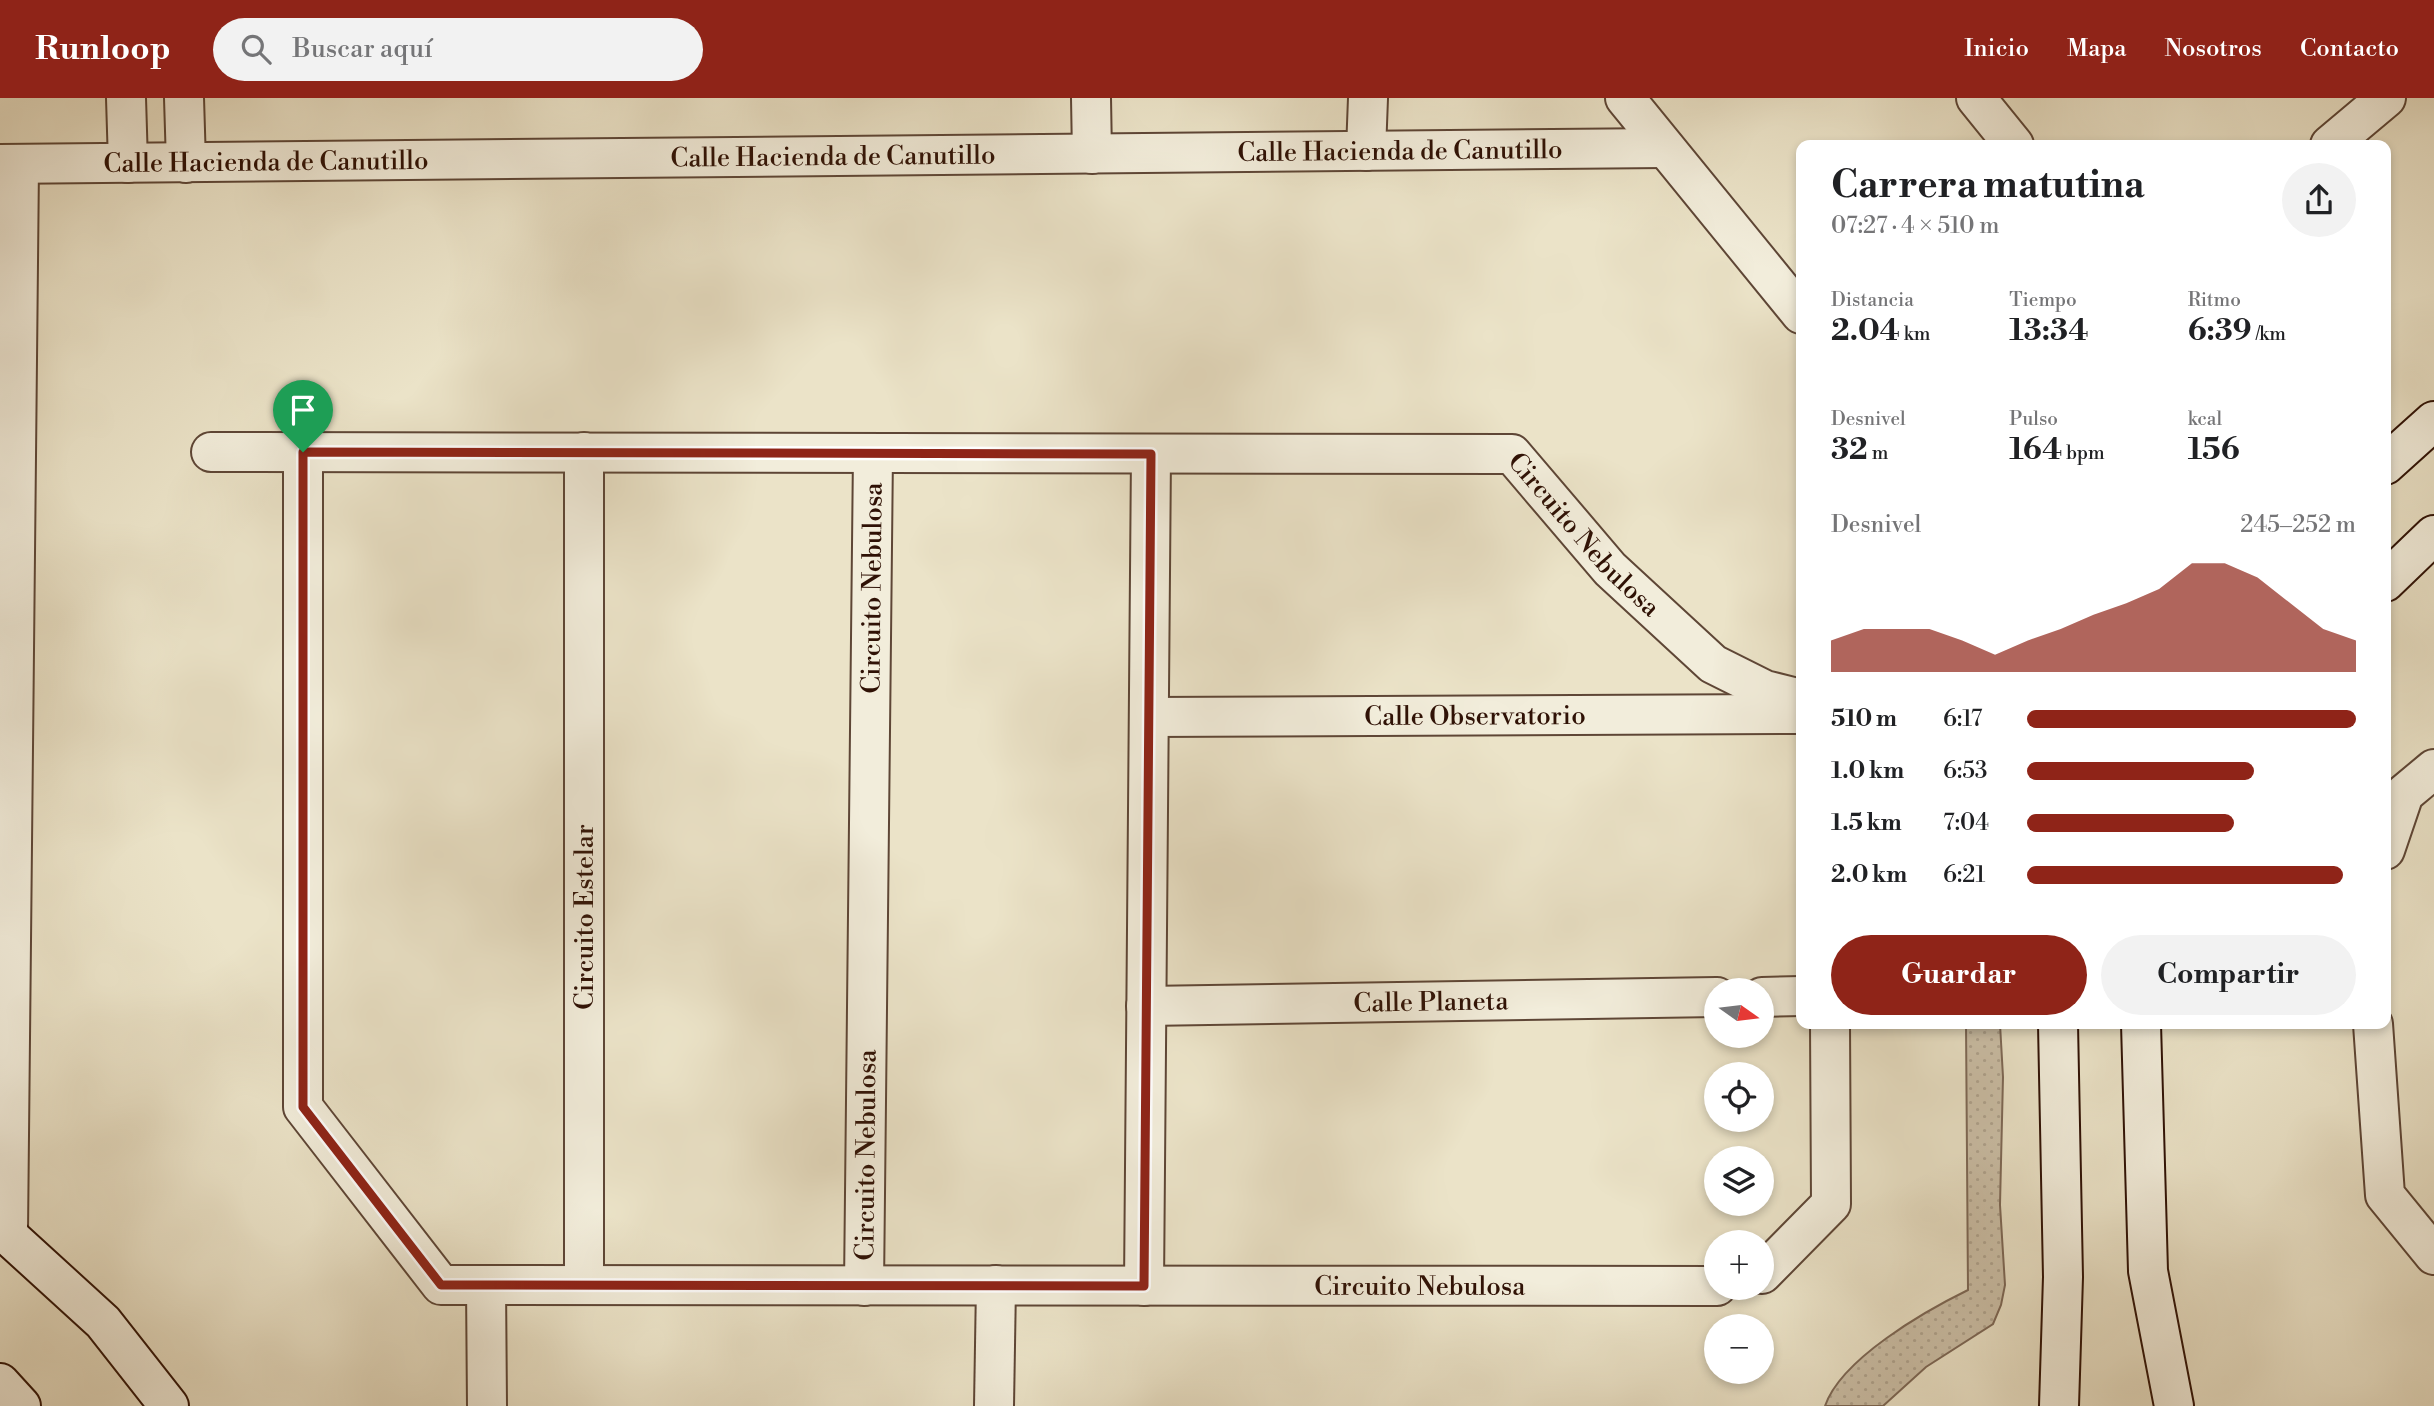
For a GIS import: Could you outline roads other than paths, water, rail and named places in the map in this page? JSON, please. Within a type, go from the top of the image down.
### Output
[{"type":"street","points":[[126,98],[128,163]]},
{"type":"street","points":[[184,98],[186,163]]},
{"type":"street","points":[[1091,98],[1091,154]]},
{"type":"street","points":[[1366,151],[1368,98]]},
{"type":"street","points":[[1625,98],[1796,308]]},
{"type":"street","points":[[1976,98],[2010,140]]},
{"type":"street","points":[[2336,140],[2386,98]]},
{"type":"street","name":"Calle Hacienda de Canutillo","points":[[10,164],[1665,148]]},
{"type":"street","points":[[10,164],[4,1230],[103,1322],[169,1406]]},
{"type":"street","points":[[2391,460],[2434,421]]},
{"type":"street","points":[[211,452],[873,453]]},
{"type":"street","points":[[303,452],[303,1107],[441,1285],[584,1285]]},
{"type":"street","name":"Circuito Estelar","points":[[584,452],[584,1285]]},
{"type":"street","name":"Circuito Nebulosa","points":[[864,1286],[873,453],[1512,454],[1610,569],[1713,664],[1765,690],[1796,698]]},
{"type":"street","points":[[1144,1286],[1151,454]]},
{"type":"street","points":[[2391,576],[2434,535]]},
{"type":"street","name":"Calle Observatorio","points":[[1149,717],[1796,714]]},
{"type":"street","points":[[2391,832],[2404,794],[2434,769]]},
{"type":"street","points":[[1774,997],[1796,996]]},
{"type":"street","name":"Calle Planeta","points":[[1146,1006],[1704,998]]},
{"type":"street","points":[[1774,1262],[1831,1204],[1830,1029]]},
{"type":"street","points":[[2058,1029],[2063,1277],[2059,1406]]},
{"type":"street","points":[[2141,1029],[2148,1271],[2174,1406]]},
{"type":"street","points":[[2373,1029],[2385,1195],[2434,1255]]},
{"type":"street","points":[[486,1285],[487,1406]]},
{"type":"street","name":"Circuito Nebulosa","points":[[584,1285],[1704,1286]]},
{"type":"street","points":[[994,1406],[996,1285]]},
{"type":"street","points":[[0,1383],[21,1406]]}]
